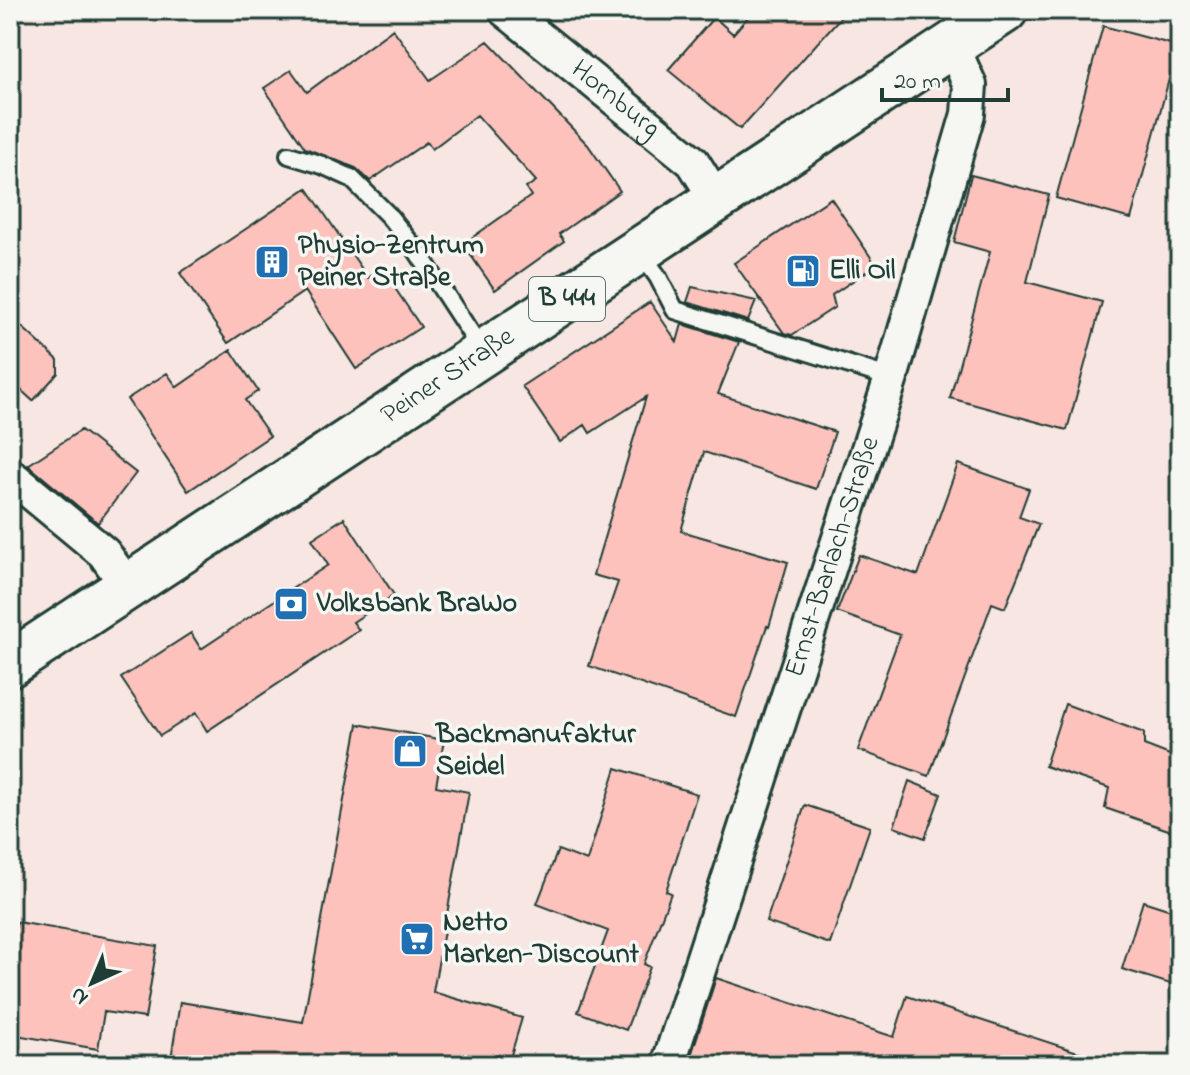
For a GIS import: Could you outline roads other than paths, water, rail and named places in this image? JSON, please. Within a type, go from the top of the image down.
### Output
[{"type":"main road","name":"Peiner Straße","points":[[10,664],[1005,10]]},
{"type":"street","name":"Hornburg","points":[[505,10],[693,162],[716,199]]},
{"type":"street","name":"Ernst-Barlach-Straße","points":[[668,1065],[891,378],[968,114],[970,85],[952,45]]},
{"type":"street","points":[[10,475],[104,553],[128,587]]},
{"type":"lane","points":[[289,155],[351,178],[379,206],[417,251],[484,354]]},
{"type":"lane","points":[[639,251],[658,277],[675,310],[891,378]]},
{"type":"place","name":"Physio-Zentrum Peiner Straße","points":[[272,262]]},
{"type":"place","name":"Elli Oil","points":[[803,271]]},
{"type":"place","name":"Volksbank BraWo","points":[[291,604]]},
{"type":"place","name":"Backmanufaktur Seidel","points":[[410,751]]},
{"type":"place","name":"Netto Marken-Discount","points":[[417,939]]}]
